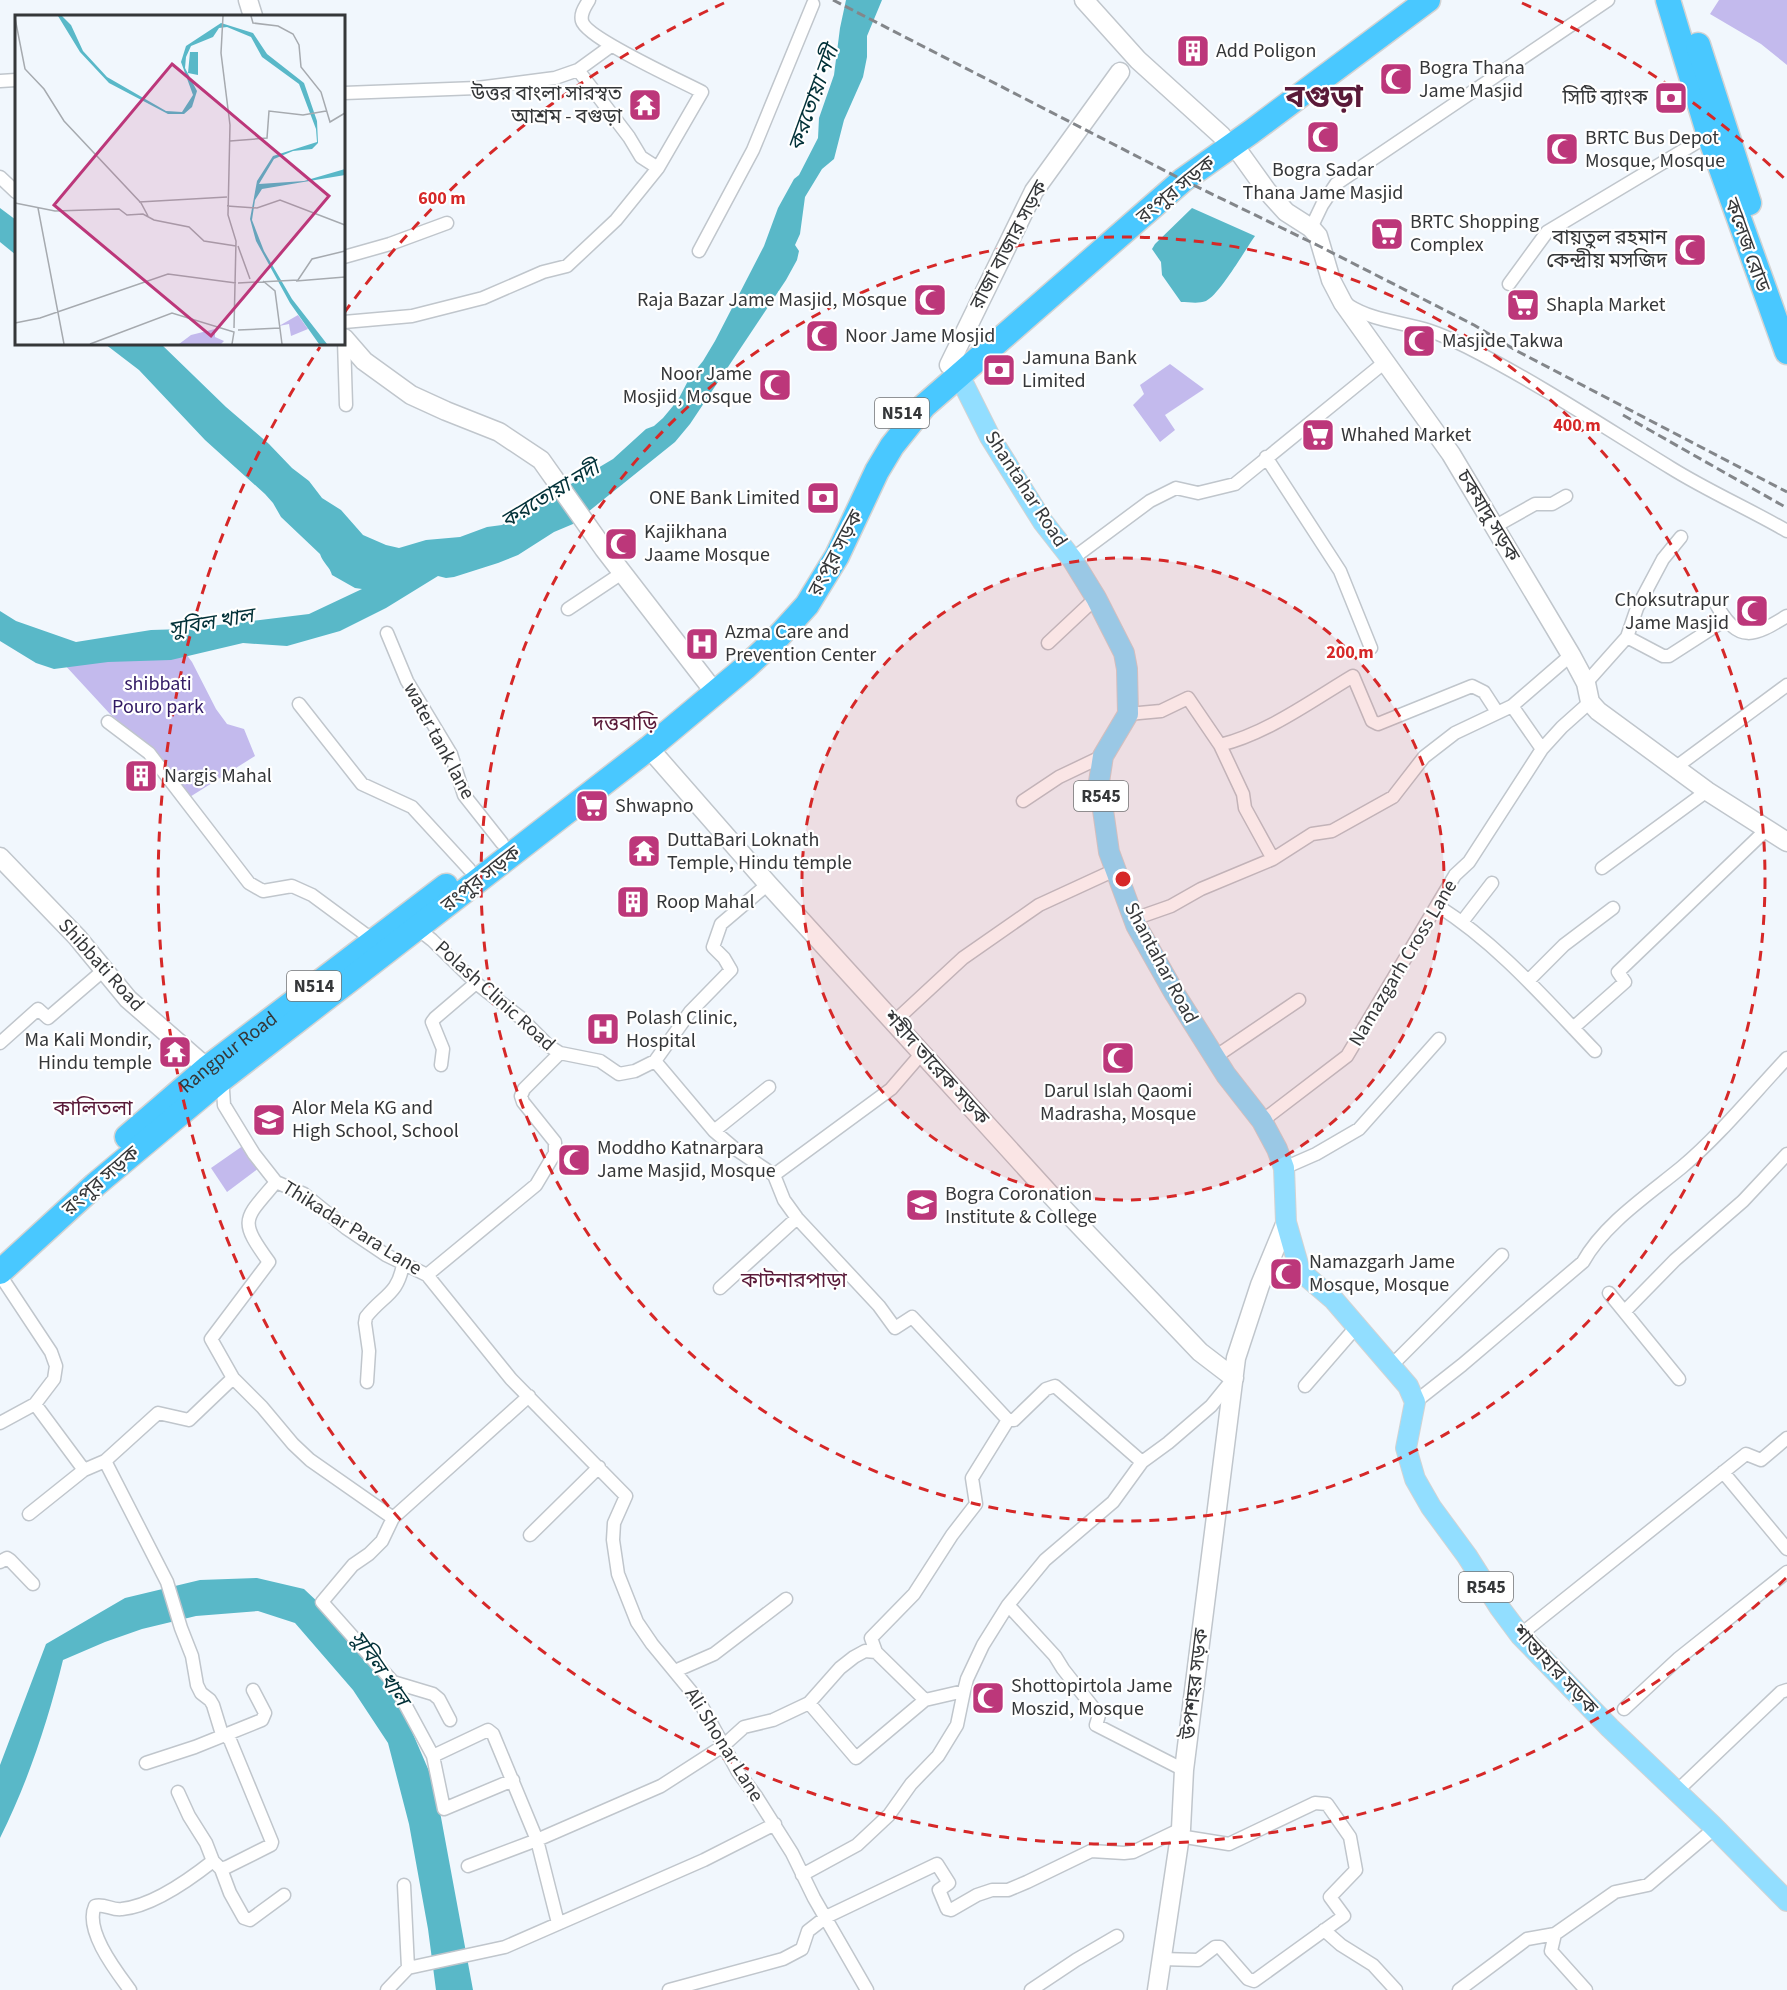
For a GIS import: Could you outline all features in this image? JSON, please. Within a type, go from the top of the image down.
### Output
[{"type":"highway","name":"রংপুর সড়ক","points":[[2,1263],[95,1185],[213,1075],[418,929],[645,742],[778,637],[807,605],[837,556],[892,446],[954,370],[1228,140],[1404,0]]},
{"type":"highway","name":"রংপুর সড়ক","points":[[1228,140],[1428,0]]},
{"type":"highway","name":"কলেজ রোড","points":[[1677,2],[1703,86],[1787,316]]},
{"type":"highway","name":"কলেজ রোড","points":[[1703,86],[1709,135],[1787,352]]},
{"type":"highway","name":"Rangpur Road","points":[[213,1075],[373,940],[502,843],[645,742]]},
{"type":"main road","name":"Shantahar Road","points":[[954,370],[990,437],[1043,522],[1072,559],[1096,598],[1124,653],[1127,669],[1128,714],[1103,756],[1099,782],[1109,852],[1134,919],[1175,994],[1226,1075],[1262,1121],[1277,1149],[1284,1168],[1286,1222]]},
{"type":"main road","name":"R545","points":[[1286,1222],[1300,1270]]},
{"type":"main road","points":[[1300,1270],[1334,1300],[1392,1365],[1408,1386],[1415,1402]]},
{"type":"main road","name":"শান্তাহার সড়ক","points":[[1415,1402],[1406,1448],[1415,1479],[1431,1507],[1520,1635],[1610,1728],[1715,1828],[1787,1901]]},
{"type":"street","points":[[248,0],[253,15]]},
{"type":"street","points":[[345,322],[412,316],[483,298],[543,272],[567,266],[616,220],[658,168],[702,92],[611,46],[587,29],[582,22],[582,12],[590,0]]},
{"type":"street","points":[[1084,0],[1146,67],[1228,140],[1286,212],[1311,228],[1336,184],[1608,0]]},
{"type":"street","points":[[699,251],[753,150],[813,4]]},
{"type":"street","points":[[1114,33],[1120,72],[1135,67],[1146,67]]},
{"type":"street","points":[[345,93],[477,88],[555,78],[578,70],[611,46]]},
{"type":"street","points":[[578,70],[641,157],[658,168]]},
{"type":"street","name":"রাজা বাজার সড়ক","points":[[954,370],[1034,191],[1120,72]]},
{"type":"street","points":[[0,81],[15,80]]},
{"type":"street","points":[[1509,284],[1547,232],[1709,135]]},
{"type":"street","points":[[0,177],[15,191]]},
{"type":"street","points":[[345,257],[390,244],[447,223]]},
{"type":"street","name":"চকযাদু সড়ক","points":[[1311,228],[1318,237],[1331,280],[1343,303],[1451,454],[1571,655],[1586,683],[1590,702]]},
{"type":"street","points":[[1343,303],[1369,316],[1429,331],[1466,347],[1592,419],[1673,470],[1787,531]]},
{"type":"street","points":[[345,340],[364,361],[411,395],[500,432],[541,460],[604,549],[711,689]]},
{"type":"street","points":[[344,345],[346,405]]},
{"type":"street","points":[[1072,559],[1150,501],[1176,488],[1198,493],[1235,484],[1266,456],[1385,362]]},
{"type":"street","points":[[1266,456],[1340,571],[1371,648]]},
{"type":"street","points":[[1494,527],[1535,504],[1552,504],[1566,496]]},
{"type":"street","points":[[1586,683],[1627,637],[1637,608],[1663,559],[1681,537]]},
{"type":"street","points":[[567,609],[622,573]]},
{"type":"street","points":[[1048,643],[1096,598]]},
{"type":"street","points":[[1716,604],[1725,620],[1742,632],[1751,634],[1760,632],[1787,616]]},
{"type":"street","points":[[1627,637],[1663,656],[1669,656],[1725,620]]},
{"type":"street","name":"water tank lane","points":[[387,633],[407,681],[451,754],[464,795],[502,843]]},
{"type":"street","points":[[1134,919],[1171,906],[1201,889],[1273,859],[1312,834],[1332,831],[1393,797],[1424,757],[1455,733],[1512,706],[1571,655]]},
{"type":"street","points":[[1220,745],[1240,740],[1266,727],[1353,676],[1372,720],[1378,724],[1472,686],[1484,692],[1497,712]]},
{"type":"street","points":[[1676,767],[1787,685]]},
{"type":"street","points":[[1128,714],[1161,711],[1188,698],[1220,745],[1243,794],[1245,807],[1273,859]]},
{"type":"street","points":[[1590,702],[1707,791],[1787,842]]},
{"type":"street","name":"Namazgarh Cross Lane","points":[[1262,1121],[1347,1056],[1455,875],[1469,862],[1542,749],[1590,702]]},
{"type":"street","points":[[299,704],[362,784],[412,807],[469,869]]},
{"type":"street","points":[[1512,706],[1542,749]]},
{"type":"street","points":[[108,722],[148,753],[249,883],[263,891],[292,886],[312,895],[373,940]]},
{"type":"street","name":"শহীদ তারেক সড়ক","points":[[645,742],[768,884],[895,1021],[1058,1203],[1192,1344],[1234,1378]]},
{"type":"street","points":[[1023,801],[1059,777],[1103,756]]},
{"type":"street","points":[[1602,868],[1707,791]]},
{"type":"street","points":[[1573,1028],[1625,982],[1618,972],[1766,830]]},
{"type":"street","name":"Shibbati Road","points":[[0,857],[77,937],[128,999],[213,1075]]},
{"type":"street","points":[[895,1021],[963,958],[1039,905],[1115,870]]},
{"type":"street","points":[[1462,922],[1492,883]]},
{"type":"street","points":[[768,884],[721,924],[713,947],[724,958],[731,970],[690,1012],[654,1061],[714,1131],[734,1148],[774,1175],[784,1200],[797,1218],[879,1306],[895,1328],[912,1317],[1008,1420],[1014,1420],[1046,1389],[1055,1386],[1142,1462]]},
{"type":"street","points":[[1438,906],[1462,922],[1527,981],[1594,1051]]},
{"type":"street","points":[[1527,981],[1564,945],[1613,908]]},
{"type":"street","name":"Polash Clinic Road","points":[[418,929],[476,982],[521,1018],[549,1046],[560,1053],[600,1061],[619,1074],[635,1071],[654,1061]]},
{"type":"street","points":[[0,1043],[38,1009],[48,1018],[105,969]]},
{"type":"street","points":[[441,1065],[443,1049],[432,1022],[476,982]]},
{"type":"street","points":[[1215,1057],[1299,1000]]},
{"type":"street","points":[[1284,1168],[1316,1154],[1359,1129],[1439,1039]]},
{"type":"street","points":[[427,1275],[536,1185],[555,1153],[555,1142],[522,1102],[521,1096],[524,1089],[560,1053]]},
{"type":"street","points":[[774,1175],[891,1089],[922,1053]]},
{"type":"street","points":[[1415,1402],[1583,1262],[1592,1246],[1650,1190],[1690,1159],[1787,1058]]},
{"type":"street","name":"Thikadar Para Lane","points":[[213,1075],[223,1090],[224,1105],[254,1154],[276,1182],[304,1194],[346,1228],[403,1264],[427,1275],[511,1379],[626,1496]]},
{"type":"street","points":[[714,1131],[769,1087]]},
{"type":"street","points":[[1625,1311],[1675,1260],[1743,1201],[1787,1154]]},
{"type":"street","points":[[276,1182],[251,1212],[248,1224],[252,1239],[269,1262],[211,1339],[233,1378],[262,1407],[292,1444],[310,1460],[393,1518]]},
{"type":"street","points":[[720,1288],[797,1218]]},
{"type":"street","name":"উপশহর সড়ক","points":[[1157,1990],[1180,1832],[1184,1770],[1236,1358],[1260,1284],[1286,1222]]},
{"type":"street","points":[[1392,1365],[1502,1255]]},
{"type":"street","points":[[1269,1266],[1281,1259],[1300,1270]]},
{"type":"street","points":[[0,1423],[35,1404],[54,1379],[56,1366],[51,1352],[2,1263]]},
{"type":"street","points":[[367,1383],[369,1351],[366,1317],[395,1289],[401,1277],[403,1264]]},
{"type":"street","points":[[1610,1293],[1679,1379]]},
{"type":"street","points":[[1305,1386],[1357,1326]]},
{"type":"street","points":[[29,1514],[84,1470],[105,1461],[158,1413],[189,1420],[233,1378]]},
{"type":"street","points":[[802,1875],[857,1845],[890,1815],[911,1784],[938,1756],[957,1725],[964,1691],[983,1645],[1008,1605],[1046,1560],[1113,1502],[1142,1462],[1211,1406],[1234,1378]]},
{"type":"street","points":[[513,1780],[444,1809],[433,1756],[393,1682],[322,1602],[353,1565],[382,1541],[393,1518],[529,1396]]},
{"type":"street","points":[[35,1404],[84,1470]]},
{"type":"street","points":[[925,1700],[876,1652],[871,1638],[914,1594],[976,1504],[972,1478],[1008,1420]]},
{"type":"street","points":[[1520,1635],[1746,1454],[1761,1460],[1787,1438]]},
{"type":"street","points":[[105,1461],[167,1582],[192,1656],[197,1685],[201,1694],[210,1700],[221,1731],[230,1740],[272,1842],[270,1846],[201,1871],[141,1906],[118,1910],[98,1904],[95,1906],[93,1927],[109,1960],[130,1990]]},
{"type":"street","points":[[530,1535],[599,1467]]},
{"type":"street","points":[[1723,1472],[1787,1549]]},
{"type":"street","name":"Ali Shonar Lane","points":[[626,1496],[614,1523],[612,1540],[618,1574],[637,1622],[699,1701],[738,1772],[792,1854],[867,1990]]},
{"type":"street","points":[[0,1562],[7,1558],[33,1584]]},
{"type":"street","points":[[1624,1709],[1679,1658],[1787,1572]]},
{"type":"street","points":[[675,1671],[714,1654],[786,1599]]},
{"type":"street","points":[[1008,1605],[1055,1656],[1100,1715],[1096,1725],[1184,1770]]},
{"type":"street","points":[[468,1866],[537,1840],[661,1786],[723,1746],[744,1727],[773,1720],[809,1703],[840,1668],[854,1657],[865,1651],[876,1652]]},
{"type":"street","points":[[393,1682],[433,1694],[439,1699],[450,1720]]},
{"type":"street","points":[[146,1763],[262,1720],[265,1713],[253,1690]]},
{"type":"street","points":[[1677,1791],[1781,1692],[1787,1690]]},
{"type":"street","points":[[809,1703],[856,1758],[859,1758],[925,1700],[964,1691]]},
{"type":"street","points":[[433,1756],[488,1731],[493,1734],[537,1840],[558,1923]]},
{"type":"street","points":[[178,1792],[244,1918],[250,1920],[285,1895]]},
{"type":"street","points":[[669,1990],[783,1959],[802,1949],[808,1930],[826,1917],[937,1864],[949,1883],[939,1890],[947,1909],[951,1910],[977,1895],[992,1890],[1008,1890],[1028,1882],[1091,1851],[1132,1852],[1180,1832],[1229,1844],[1315,1803],[1327,1804],[1350,1837],[1356,1870],[1330,1897],[1344,1916],[1254,1982],[1248,1979],[1220,1947],[1215,1947],[1198,1960],[1161,1959]]},
{"type":"street","points":[[387,1990],[408,1968],[505,1947],[704,1860],[774,1824]]},
{"type":"street","points":[[1459,1990],[1527,1939],[1555,1934],[1615,1892],[1648,1886],[1715,1828]]},
{"type":"street","points":[[404,1885],[408,1968]]},
{"type":"street","points":[[1324,1930],[1341,1945],[1373,1965],[1396,1990]]},
{"type":"street","points":[[1555,1934],[1551,1951],[1586,1990]]},
{"type":"street","points":[[1031,1990],[1118,1936]]},
{"type":"green space","points":[[1719,0],[1787,0],[1787,65],[1761,44],[1710,14]]},
{"type":"green space","points":[[1170,364],[1204,389],[1165,415],[1175,430],[1160,442],[1133,405],[1144,394],[1140,385]]},
{"type":"green space","name":"shibbati Pouro park","points":[[180,646],[192,662],[216,709],[227,724],[244,729],[255,756],[185,800],[140,739],[110,714],[63,663]]},
{"type":"green space","points":[[244,1145],[259,1168],[227,1192],[211,1168]]},
{"type":"water","points":[[846,0],[882,0],[867,36],[867,57],[863,77],[844,120],[834,159],[822,169],[805,197],[800,234],[795,245],[799,251],[797,260],[690,424],[675,442],[573,524],[554,532],[518,555],[498,563],[454,577],[438,576],[386,608],[340,631],[287,646],[243,643],[171,660],[108,662],[54,669],[36,663],[0,641],[0,611],[16,621],[76,642],[151,630],[185,629],[309,614],[362,589],[355,588],[332,575],[320,554],[281,517],[265,494],[205,440],[139,370],[106,345],[162,345],[226,407],[309,481],[322,498],[341,510],[363,535],[399,548],[426,540],[460,537],[487,527],[502,525],[613,459],[646,429],[654,426],[663,418],[678,400],[690,377],[715,341],[764,246],[778,208],[794,179],[799,175],[818,138],[819,118],[834,75]]},
{"type":"water","points":[[0,208],[15,219],[15,254],[0,242]]},
{"type":"water","points":[[1192,208],[1255,236],[1212,297],[1197,303],[1181,302],[1162,275],[1161,262],[1152,249]]},
{"type":"water","points":[[257,1578],[304,1589],[339,1622],[362,1648],[404,1713],[435,1785],[473,1990],[436,1990],[428,1929],[409,1824],[388,1743],[353,1690],[295,1623],[258,1611],[196,1616],[142,1629],[63,1660],[36,1751],[20,1795],[0,1838],[0,1765],[46,1644],[125,1598],[200,1580]]},
{"type":"railway","points":[[833,0],[1183,180],[1474,325],[1517,351],[1787,492]]},
{"type":"railway","points":[[1623,415],[1787,508]]},
{"type":"place","name":"Add Poligon","points":[[1193,51]]},
{"type":"place","name":"Bogra Thana Jame Masjid","points":[[1396,79]]},
{"type":"place","name":"সিটি ব্যাংক","points":[[1671,98]]},
{"type":"place","name":"উত্তর বাংলা সারস্বত আশ্রম - বগুড়া","points":[[645,105]]},
{"type":"place","name":"Bogra Sadar Thana Jame Masjid","points":[[1323,137]]},
{"type":"place","name":"BRTC Bus Depot Mosque, Mosque","points":[[1562,149]]},
{"type":"place","name":"BRTC Shopping Complex","points":[[1387,234]]},
{"type":"place","name":"বায়তুল রহমান কেন্দ্রীয় মসজিদ","points":[[1690,250]]},
{"type":"place","name":"Raja Bazar Jame Masjid, Mosque","points":[[930,300]]},
{"type":"place","name":"Shapla Market","points":[[1523,305]]},
{"type":"place","name":"Noor Jame Mosjid","points":[[822,336]]},
{"type":"place","name":"Masjide Takwa","points":[[1419,341]]},
{"type":"place","name":"Jamuna Bank Limited","points":[[999,370]]},
{"type":"place","name":"Noor Jame Mosjid, Mosque","points":[[775,385]]},
{"type":"place","name":"Whahed Market","points":[[1318,435]]},
{"type":"place","name":"ONE Bank Limited","points":[[823,498]]},
{"type":"place","name":"Kajikhana Jaame Mosque","points":[[621,544]]},
{"type":"place","name":"Choksutrapur Jame Masjid","points":[[1752,611]]},
{"type":"place","name":"Azma Care and Prevention Center","points":[[702,644]]},
{"type":"place","name":"Nargis Mahal","points":[[141,776]]},
{"type":"place","name":"Shwapno","points":[[592,806]]},
{"type":"place","name":"DuttaBari Loknath Temple, Hindu temple","points":[[644,851]]},
{"type":"place","name":"Roop Mahal","points":[[633,902]]},
{"type":"place","name":"Polash Clinic, Hospital","points":[[603,1029]]},
{"type":"place","name":"Ma Kali Mondir, Hindu temple","points":[[175,1052]]},
{"type":"place","name":"Darul Islah Qaomi Madrasha, Mosque","points":[[1118,1058]]},
{"type":"place","name":"Alor Mela KG and High School, School","points":[[269,1120]]},
{"type":"place","name":"Moddho Katnarpara Jame Masjid, Mosque","points":[[574,1160]]},
{"type":"place","name":"Bogra Coronation Institute & College","points":[[922,1205]]},
{"type":"place","name":"Namazgarh Jame Mosque, Mosque","points":[[1286,1274]]},
{"type":"place","name":"Shottopirtola Jame Moszid, Mosque","points":[[988,1698]]},
{"type":"district","name":"বগুড়া","points":[[1324,97]]},
{"type":"district","name":"দত্তবাড়ি","points":[[625,723]]},
{"type":"district","name":"কালিতলা","points":[[93,1108]]},
{"type":"district","name":"কাটনারপাড়া","points":[[794,1280]]},
{"type":"water label","name":"করতোয়া নদী","points":[[813,98]]},
{"type":"water label","name":"করতোয়া নদী","points":[[550,494]]},
{"type":"water label","name":"সুবিল খাল","points":[[211,622]]},
{"type":"water label","name":"সুবিল খাল","points":[[380,1668]]}]
